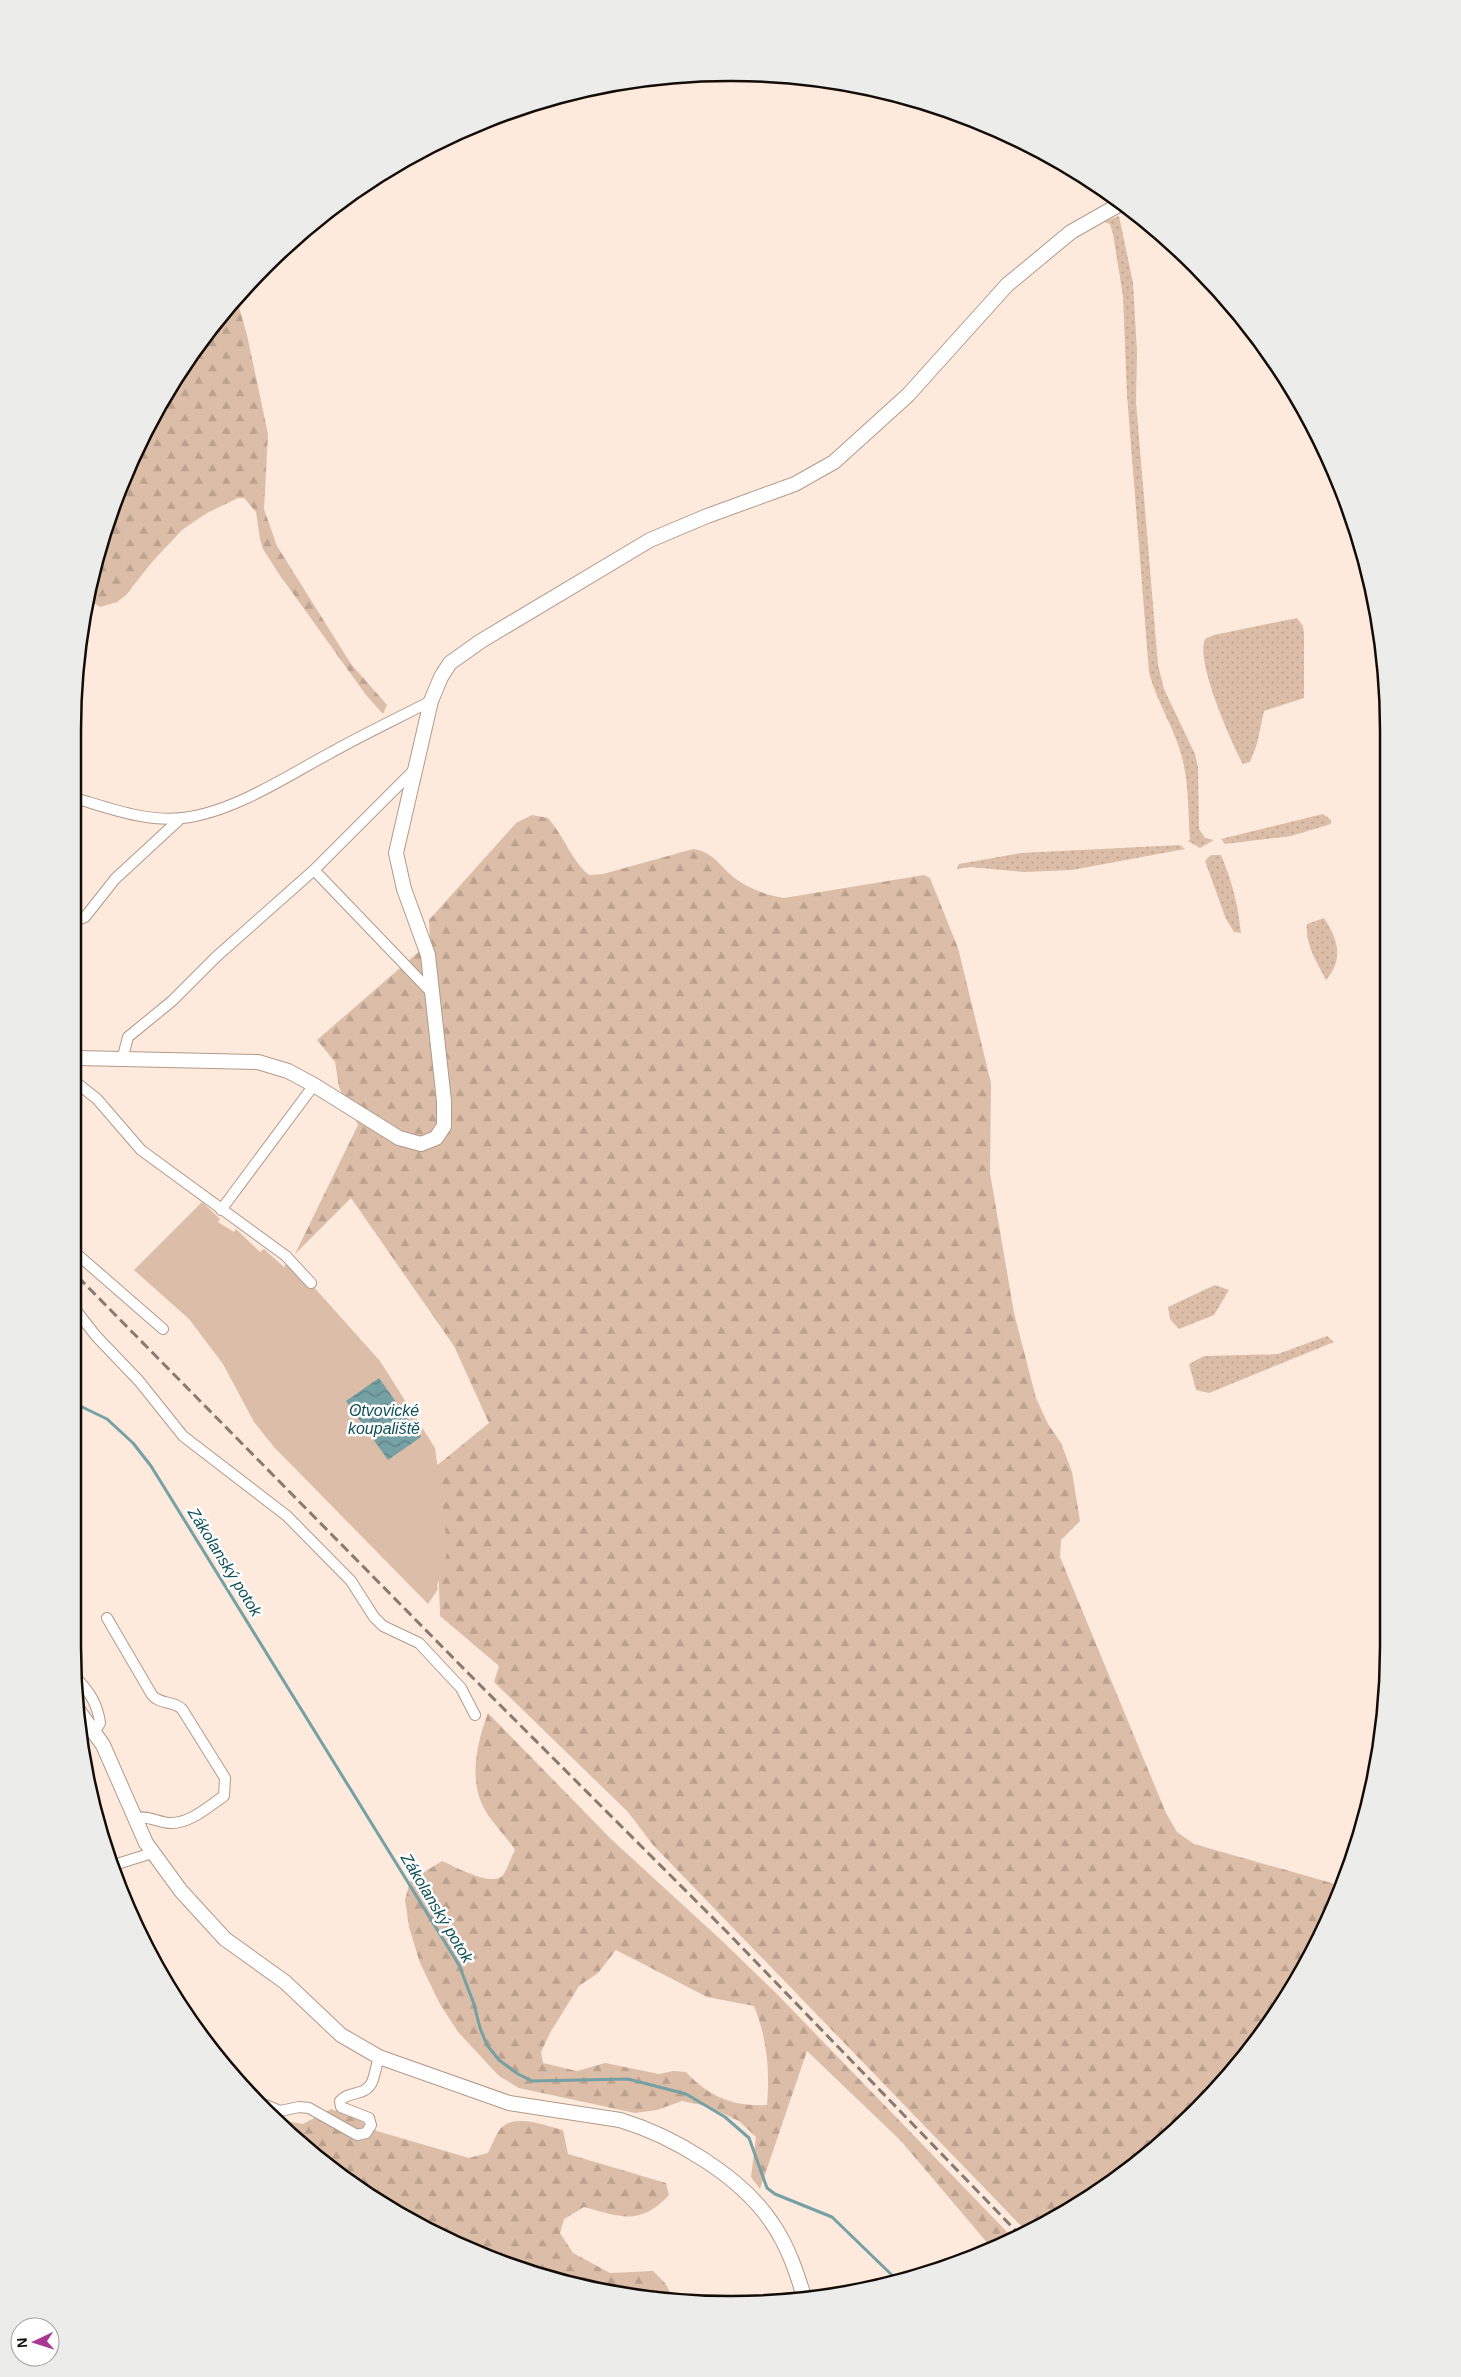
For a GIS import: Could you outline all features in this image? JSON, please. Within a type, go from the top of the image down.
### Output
[{"type":"street","points":[[81,1058],[258,1062],[288,1071],[314,1085],[399,1138],[421,1144],[436,1138],[444,1126],[444,1101],[428,955],[404,889],[396,852],[430,701],[450,663],[506,626],[650,540],[707,516],[795,484],[834,462],[908,395],[1007,285],[1071,232],[1115,207]]},
{"type":"street","points":[[81,800],[134,815],[181,818],[207,813],[272,786],[332,752],[430,701]]},
{"type":"street","points":[[122,1060],[128,1037],[172,1001],[216,956],[314,870],[415,769]]},
{"type":"street","points":[[81,919],[85,917],[115,879],[181,818]]},
{"type":"street","points":[[314,870],[432,994]]},
{"type":"street","points":[[221,1210],[314,1085]]},
{"type":"street","points":[[81,1086],[97,1099],[141,1150],[286,1256],[311,1283]]},
{"type":"street","points":[[81,1258],[163,1329]]},
{"type":"street","points":[[81,1318],[114,1356],[139,1381],[183,1436],[286,1516],[351,1581],[374,1617],[383,1626],[419,1643],[461,1688],[475,1715]]},
{"type":"street","points":[[107,1618],[152,1695],[156,1700],[173,1703],[182,1709],[227,1784],[224,1796],[184,1821],[172,1823],[146,1817],[136,1818]]},
{"type":"street","points":[[83,1687],[93,1700],[99,1713],[100,1724],[95,1731]]},
{"type":"street","points":[[86,1720],[95,1731],[114,1767],[152,1853],[181,1891],[225,1939],[285,1982],[341,2035],[379,2057],[510,2103],[594,2114],[638,2125],[688,2151],[719,2171],[762,2209],[787,2248],[802,2291]]},
{"type":"street","points":[[119,1863],[152,1853]]},
{"type":"street","points":[[273,2108],[280,2111],[299,2107],[309,2108],[357,2135],[366,2133],[371,2125],[369,2118],[341,2108],[340,2101],[347,2096],[360,2092],[371,2084],[379,2057]]},
{"type":"green space","points":[[1119,216],[1133,283],[1137,352],[1136,402],[1158,665],[1164,689],[1195,754],[1198,767],[1199,829],[1205,838],[1214,840],[1200,848],[1188,841],[1190,839],[1187,784],[1184,766],[1177,742],[1149,672],[1127,395],[1123,296],[1113,234],[1110,224],[1104,222]]},
{"type":"green space","points":[[239,306],[247,335],[268,434],[264,509],[277,546],[351,664],[387,705],[383,714],[366,695],[279,574],[263,549],[256,512],[244,498],[238,498],[207,513],[182,530],[152,562],[126,595],[117,602],[100,607],[94,603],[103,562],[131,482],[148,443],[168,406],[191,370],[215,335]]},
{"type":"green space","points":[[1297,618],[1303,626],[1304,635],[1304,698],[1264,711],[1257,744],[1250,762],[1243,764],[1223,720],[1209,682],[1203,649],[1205,639],[1214,635]]},
{"type":"green space","points":[[1323,814],[1331,820],[1331,824],[1291,836],[1225,844],[1221,839]]},
{"type":"green space","points":[[532,815],[548,818],[577,862],[589,875],[603,874],[693,849],[710,855],[737,880],[750,887],[763,893],[784,898],[924,875],[930,878],[958,948],[991,1083],[990,1173],[1014,1313],[1036,1398],[1048,1424],[1061,1443],[1072,1472],[1080,1521],[1061,1540],[1060,1557],[1166,1813],[1177,1832],[1194,1844],[1334,1884],[1313,1934],[1293,1971],[1246,2042],[1219,2075],[1159,2135],[1126,2162],[1055,2209],[1022,2227],[653,1845],[628,1812],[494,1682],[499,1666],[440,1616],[435,1467],[489,1423],[454,1346],[351,1198],[295,1254],[358,1125],[339,1087],[335,1062],[317,1040],[430,942],[429,920],[516,823]]},
{"type":"green space","points":[[1180,845],[1185,849],[1072,870],[1024,872],[970,867],[957,869],[959,864],[1021,853]]},
{"type":"green space","points":[[1211,855],[1221,855],[1225,865],[1234,893],[1241,933],[1234,932],[1226,919],[1205,861]]},
{"type":"green space","points":[[1324,918],[1336,941],[1337,949],[1335,964],[1326,980],[1312,953],[1307,932],[1307,924]]},
{"type":"green space","points":[[202,1202],[220,1219],[218,1222],[234,1232],[236,1229],[260,1252],[264,1249],[284,1267],[287,1263],[303,1275],[380,1361],[435,1448],[447,1553],[437,1586],[438,1589],[428,1604],[274,1447],[254,1422],[223,1364],[189,1319],[134,1270]]},
{"type":"green space","points":[[1215,1285],[1229,1290],[1214,1315],[1179,1329],[1170,1319],[1168,1307]]},
{"type":"green space","points":[[1327,1336],[1334,1342],[1209,1393],[1196,1390],[1189,1364],[1204,1356],[1278,1354]]},
{"type":"green space","points":[[488,1713],[611,1839],[776,1993],[1008,2233],[987,2242],[901,2141],[807,2051],[760,2189],[751,2177],[756,2137],[739,2121],[707,2106],[682,2101],[657,2110],[635,2113],[519,2088],[499,2076],[458,2032],[440,2004],[420,1963],[409,1927],[405,1900],[410,1881],[442,1861],[473,1875],[491,1879],[503,1875],[508,1866],[515,1850],[485,1810],[477,1787],[476,1761],[480,1736]],"holes":[[[616,1950],[707,1997],[754,2006],[765,2042],[768,2079],[767,2105],[732,2102],[712,2094],[686,2072],[673,2071],[659,2074],[605,2063],[577,2071],[543,2063],[541,2052],[550,2033],[579,1986],[598,1973]]]},
{"type":"green space","points":[[331,2109],[359,2120],[377,2131],[469,2158],[488,2153],[499,2130],[515,2121],[531,2122],[563,2130],[568,2154],[666,2183],[669,2195],[659,2205],[639,2215],[619,2216],[584,2207],[564,2219],[560,2233],[573,2253],[610,2273],[653,2271],[665,2283],[670,2292],[604,2283],[562,2274],[482,2246],[443,2229],[406,2209],[335,2162],[287,2121],[303,2124]]},
{"type":"water","name":"Otvovické koupaliště","points":[[379,1378],[421,1437],[388,1460],[346,1401]]},
{"type":"waterway","name":"Zákolanský potok","points":[[81,1406],[107,1419],[133,1443],[151,1466],[459,1965],[487,2045],[499,2060],[518,2074],[532,2081],[628,2079],[686,2094],[725,2117],[749,2138],[767,2188],[775,2194],[832,2217],[892,2275]]},
{"type":"railway","points":[[81,1280],[469,1674],[728,1933],[1015,2230]]}]
